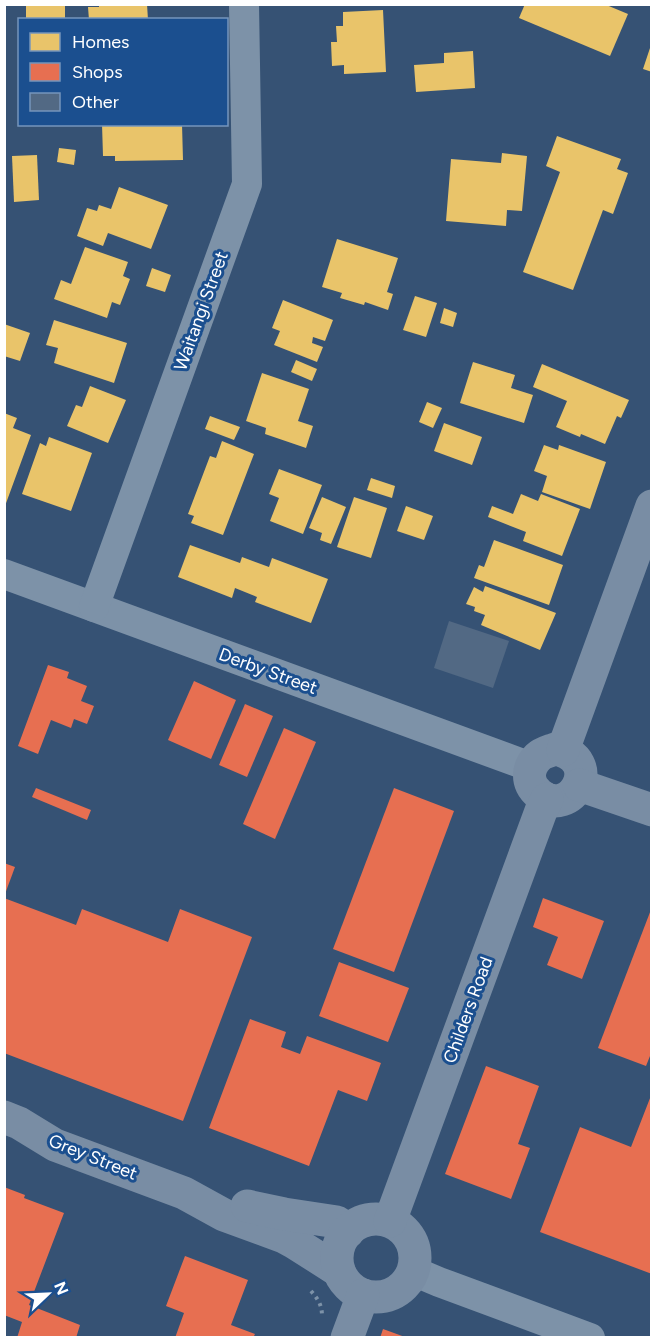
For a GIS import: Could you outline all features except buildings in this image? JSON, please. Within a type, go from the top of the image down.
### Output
[{"type":"street","name":"Waitangi Street","points":[[94,607],[247,184],[244,4]]},
{"type":"street","points":[[563,750],[651,506]]},
{"type":"street","name":"Derby Street","points":[[4,574],[531,766]]},
{"type":"street","points":[[555,749],[563,750],[572,754],[577,761],[581,778],[579,785],[574,793],[568,796],[554,801],[547,799],[535,790],[529,774],[531,766],[539,755],[555,749]]},
{"type":"street","points":[[579,785],[651,810]]},
{"type":"street","name":"Childers Road","points":[[390,1221],[540,811],[547,799]]},
{"type":"street","name":"Grey Street","points":[[4,1117],[19,1123],[55,1145],[184,1193],[224,1215],[284,1237],[339,1272]]},
{"type":"street","name":"Grey Street","points":[[184,1193],[284,1214],[337,1222],[348,1232]]},
{"type":"street","points":[[380,1219],[400,1226],[407,1233],[415,1252],[413,1271],[407,1282],[398,1290],[377,1297],[363,1295],[352,1290],[344,1281],[337,1264],[342,1242],[348,1232],[356,1225],[380,1219]]},
{"type":"street","points":[[413,1271],[591,1338]]},
{"type":"street","points":[[347,1338],[363,1295]]}]
